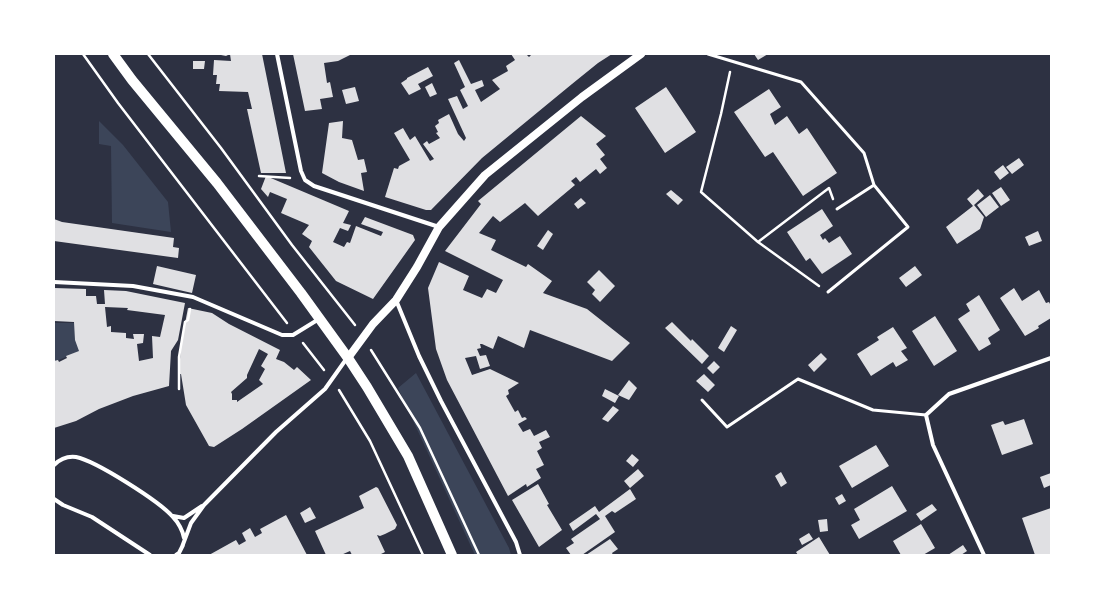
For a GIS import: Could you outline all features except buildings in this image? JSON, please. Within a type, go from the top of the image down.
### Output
[{"type":"main road","points":[[112,54],[217,183],[320,318],[368,387],[408,456],[452,555]]},
{"type":"main road","points":[[348,358],[373,324],[396,300],[417,268],[439,227],[485,175],[582,97],[640,54]]},
{"type":"street","points":[[277,54],[301,171],[305,180],[314,186],[439,227]]},
{"type":"street","points":[[54,282],[133,286],[192,297],[282,336],[293,335],[320,318]]},
{"type":"street","points":[[396,300],[438,395],[516,542],[520,555]]},
{"type":"street","points":[[179,554],[191,523],[204,505],[276,432],[325,389],[348,358]]},
{"type":"street","points":[[984,555],[933,445],[926,415],[949,394],[1051,358]]},
{"type":"street","points":[[54,465],[65,458],[74,457],[83,459],[120,478],[173,516],[184,535],[182,547]]},
{"type":"street","points":[[54,499],[63,505],[92,517],[150,555]]},
{"type":"street","points":[[173,516],[184,518],[204,505]]},
{"type":"lane","points":[[708,54],[801,82],[864,153],[874,185],[908,227],[828,292]]},
{"type":"lane","points":[[837,209],[874,185]]},
{"type":"lane","points":[[702,400],[727,428],[798,379],[873,410],[926,415]]},
{"type":"path","points":[[83,54],[118,103],[292,328]]},
{"type":"path","points":[[732,62],[700,192],[758,242],[828,292]]},
{"type":"path","points":[[259,176],[284,176]]},
{"type":"path","points":[[758,242],[829,188],[837,209]]},
{"type":"path","points":[[179,389],[179,357],[185,322],[188,320],[192,297]]},
{"type":"path","points":[[301,341],[325,372]]},
{"type":"path","points":[[334,384],[344,396],[370,440],[423,555]]},
{"type":"shaded area","points":[[99,121],[123,145],[168,202],[171,232],[112,223],[111,146],[99,144]]},
{"type":"shaded area","points":[[54,323],[77,323],[80,351],[54,362]]},
{"type":"shaded area","points":[[416,373],[509,548],[511,555],[475,555],[398,388]]}]
